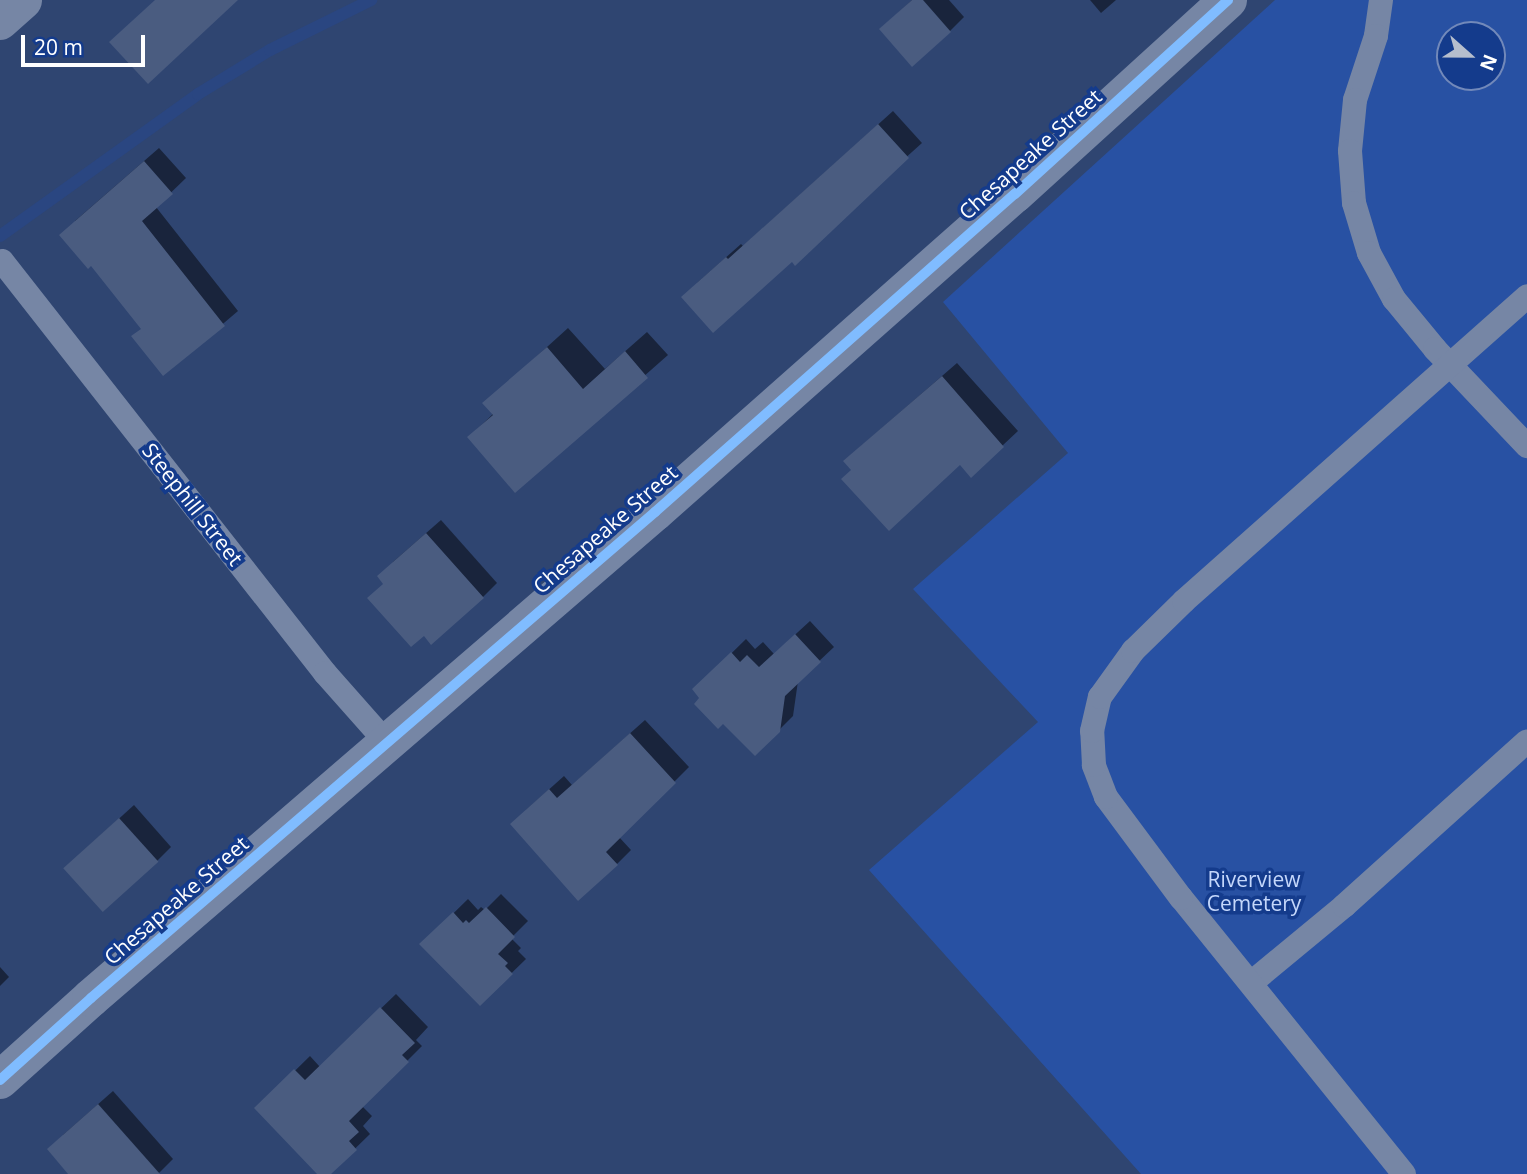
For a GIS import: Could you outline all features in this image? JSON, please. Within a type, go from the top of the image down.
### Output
[{"type":"street","points":[[0,21],[23,0]]},
{"type":"street","name":"Chesapeake Street","points":[[0,1080],[974,230],[1228,0]]},
{"type":"lane","points":[[1381,0],[1376,36],[1355,100],[1350,151],[1354,203],[1369,253],[1394,299],[1527,446]]},
{"type":"lane","name":"Steephill Street","points":[[2,261],[325,673],[387,743]]},
{"type":"lane","points":[[1404,1174],[1106,797],[1094,765],[1092,731],[1100,697],[1133,651],[1184,601],[1527,296]]},
{"type":"lane","points":[[1251,983],[1344,906],[1527,741]]},
{"type":"green space","name":"Riverview Cemetery","points":[[1275,0],[1527,0],[1527,1174],[1141,1174],[869,870],[1038,722],[913,589],[1068,453],[943,302]]},
{"type":"building","points":[[155,0],[238,0],[148,84],[109,42]]},
{"type":"building","points":[[912,0],[923,0],[951,32],[912,67],[879,29]]},
{"type":"building","points":[[878,124],[909,158],[795,266],[792,262],[713,333],[681,297],[726,257],[728,259]]},
{"type":"building","points":[[144,161],[173,194],[142,221],[225,326],[163,376],[131,336],[141,329],[91,266],[88,269],[59,235]]},
{"type":"building","points":[[547,347],[583,389],[625,351],[648,378],[515,493],[467,437],[493,415],[482,403]]},
{"type":"building","points":[[942,376],[1004,447],[971,478],[960,465],[889,531],[841,479],[851,470],[843,461]]},
{"type":"building","points":[[426,533],[484,598],[431,645],[424,636],[411,647],[367,598],[383,584],[377,576]]},
{"type":"building","points":[[795,634],[821,662],[785,696],[780,732],[755,756],[723,724],[718,729],[694,704],[699,698],[692,689],[731,652],[740,662],[747,655],[759,667]]},
{"type":"building","points":[[630,733],[676,783],[606,852],[618,865],[578,901],[510,824],[549,789],[557,798]]},
{"type":"building","points":[[119,818],[158,862],[103,912],[63,868]]},
{"type":"building","points":[[486,907],[515,937],[498,954],[508,963],[505,966],[513,974],[480,1006],[419,944],[453,912],[463,923],[466,920],[469,923]]},
{"type":"building","points":[[380,1007],[415,1043],[402,1055],[409,1062],[349,1121],[359,1132],[349,1141],[357,1150],[331,1174],[317,1174],[254,1108],[294,1069],[305,1080]]},
{"type":"building","points":[[98,1104],[160,1174],[68,1174],[47,1149]]},
{"type":"waterway","points":[[0,236],[198,94],[270,50],[371,0]]},
{"type":"cycle path","points":[[0,1080],[91,998],[655,512],[1015,194],[1228,0]]}]
